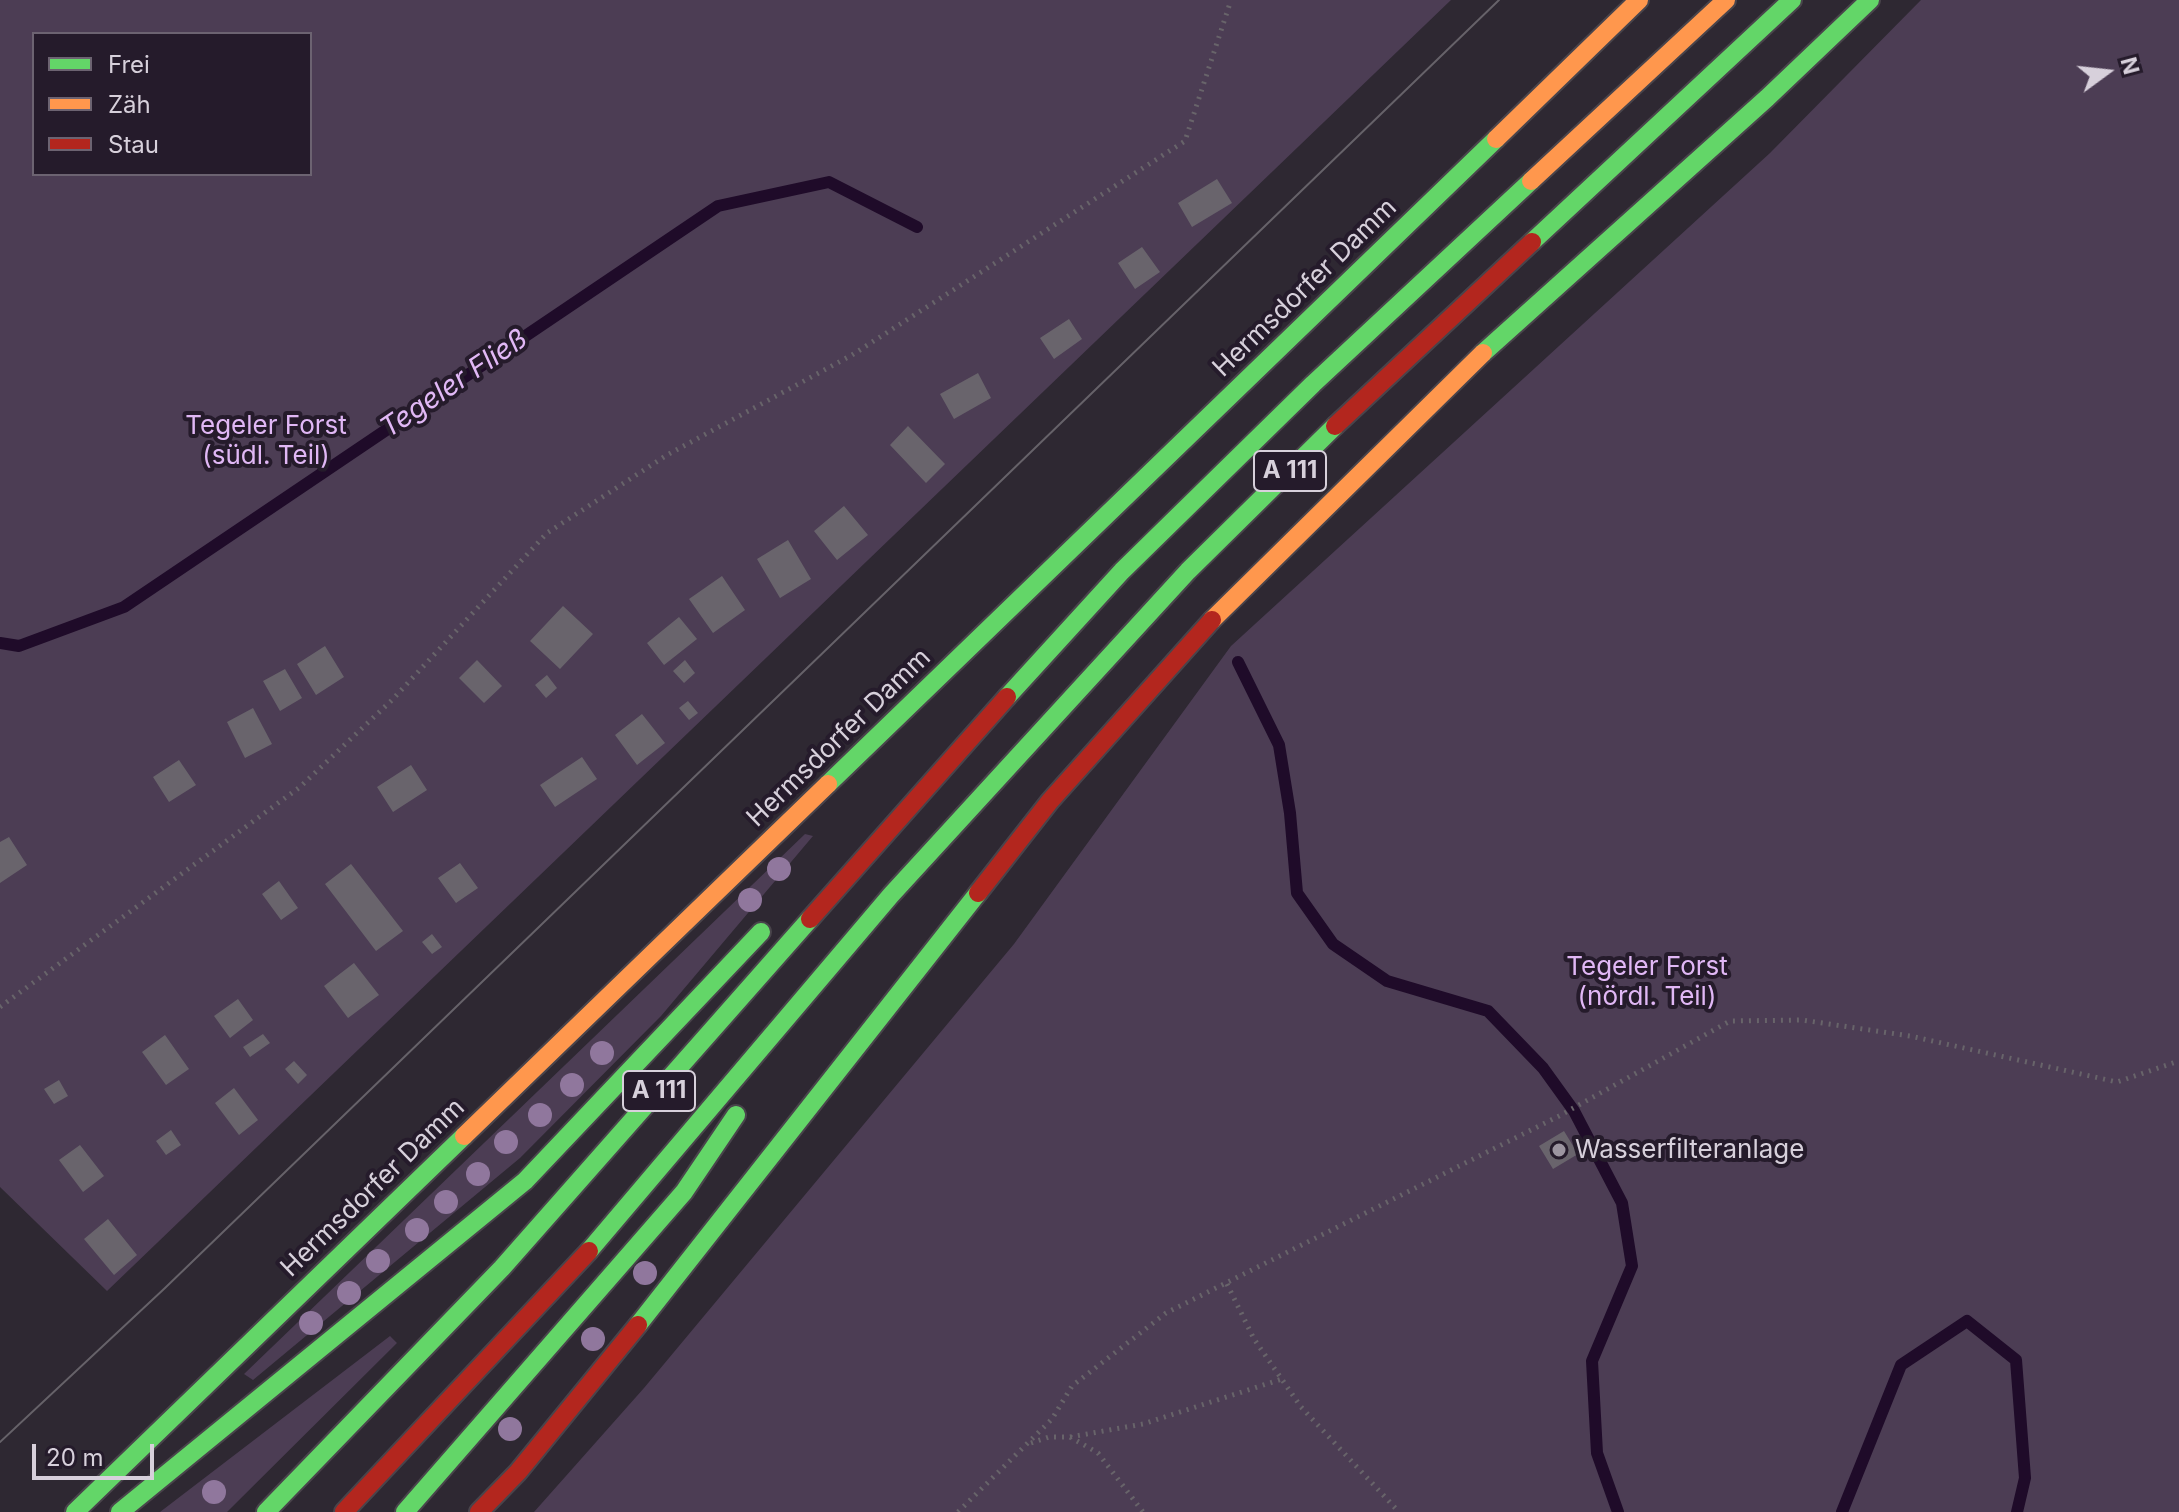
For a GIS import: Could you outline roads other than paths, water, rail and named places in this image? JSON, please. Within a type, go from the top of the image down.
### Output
[{"type":"main road","name":"Hermsdorfer Damm","points":[[75,1512],[1639,0]]},
{"type":"main road","name":"A 111","points":[[266,1512],[429,1347],[502,1268],[1040,659],[1122,571],[1313,384],[1726,0]]},
{"type":"main road","name":"A 111","points":[[344,1512],[585,1256],[891,895],[1188,571],[1361,402],[1792,0]]},
{"type":"main road","points":[[479,1512],[518,1472],[672,1284],[1050,801],[1182,651],[1272,557],[1502,334],[1767,98],[1870,0]]},
{"type":"main road","points":[[915,772],[1040,659]]},
{"type":"main road","points":[[120,1512],[525,1181],[773,918]]},
{"type":"main road","points":[[405,1512],[684,1192],[747,1096],[792,1014]]},
{"type":"waterway","name":"Tegeler Fließ","points":[[0,643],[19,646],[124,607],[718,206],[829,182],[917,227]]},
{"type":"waterway","name":"Tegeler Fließ","points":[[1238,662],[1279,745],[1290,813],[1297,893],[1333,944],[1387,981],[1488,1011],[1543,1068],[1574,1111],[1622,1203],[1632,1266],[1592,1361],[1597,1453],[1618,1512]]},
{"type":"waterway","name":"Tegeler Fließ","points":[[1842,1512],[1901,1365],[1967,1321],[2016,1360],[2025,1478],[2017,1512]]},
{"type":"tram line","points":[[0,1442],[165,1288],[1499,0]]},
{"type":"place","name":"Wasserfilteranlage","points":[[1559,1150]]},
{"type":"park label","name":"Tegeler Forst (südl. Teil)","points":[[266,441]]},
{"type":"park label","name":"Tegeler Forst (nördl. Teil)","points":[[1647,982]]}]
